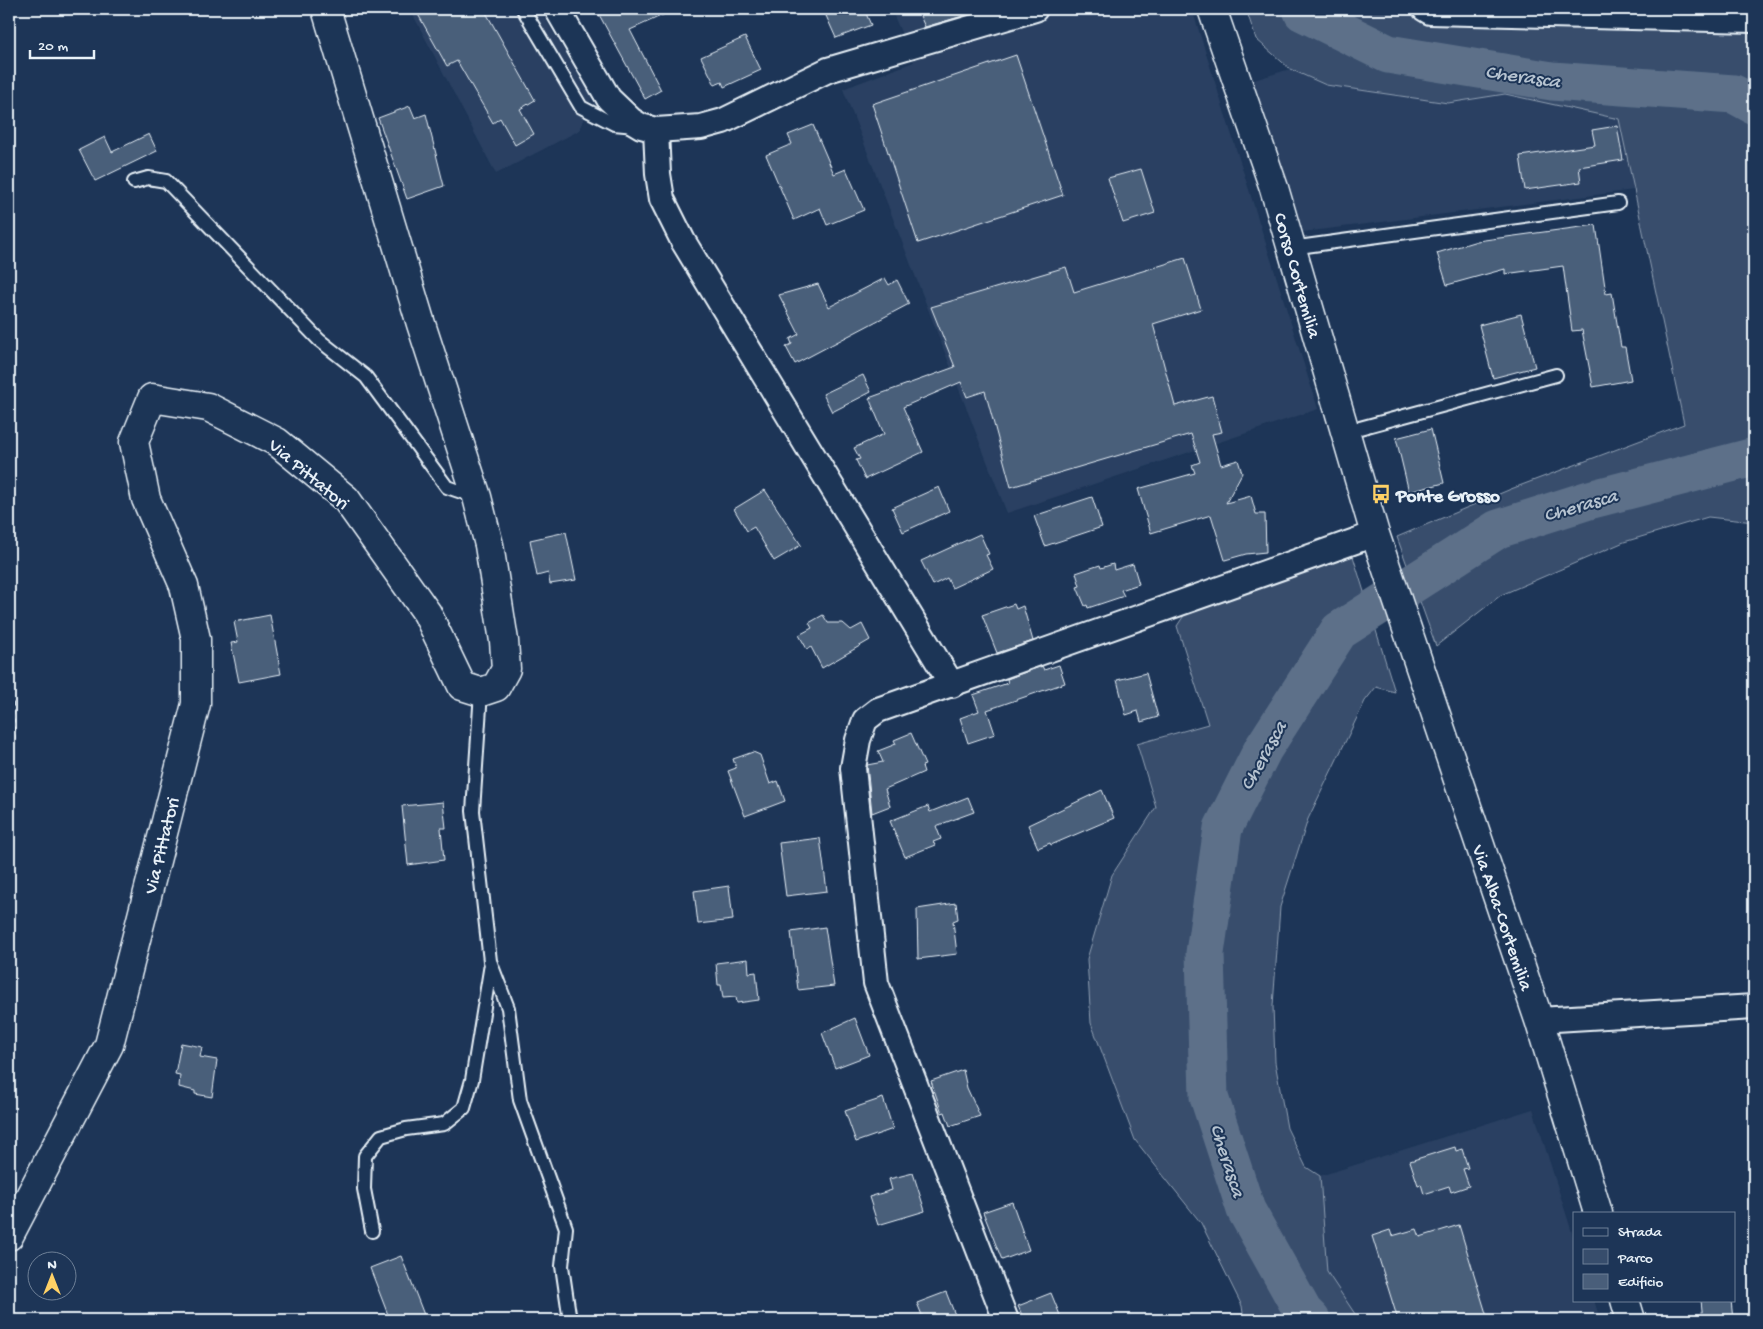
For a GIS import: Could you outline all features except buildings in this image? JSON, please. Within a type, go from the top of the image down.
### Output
[{"type":"street","points":[[326,9],[421,324],[477,497],[490,545],[506,669],[496,687],[481,692]]},
{"type":"street","points":[[557,9],[609,99],[623,114],[648,128],[701,126],[723,121],[828,70],[1035,9]]},
{"type":"street","name":"Corso Cortemilia","points":[[1212,9],[1274,188],[1377,539]]},
{"type":"street","points":[[1425,9],[1430,12],[1754,20]]},
{"type":"street","points":[[648,128],[662,199],[683,241],[952,685]]},
{"type":"street","name":"Via Pittatori","points":[[9,1236],[109,1045],[196,704],[196,639],[186,595],[146,499],[134,442],[152,398],[208,407],[277,442],[346,499],[427,613],[462,686],[481,692]]},
{"type":"street","points":[[1006,1320],[876,982],[853,768],[858,740],[865,720],[878,710],[1377,539]]},
{"type":"street","name":"Via Alba-Cortemilia","points":[[1377,539],[1404,624],[1539,1020],[1598,1212]]},
{"type":"street","points":[[1539,1020],[1754,1007]]},
{"type":"street","points":[[1626,1302],[1631,1320]]},
{"type":"lane","points":[[523,9],[582,107],[614,124],[648,128]]},
{"type":"lane","points":[[134,182],[148,178],[166,181],[319,340],[366,377],[447,487],[477,497]]},
{"type":"lane","points":[[1292,248],[1618,203]]},
{"type":"lane","points":[[1345,432],[1556,376]]},
{"type":"lane","points":[[481,692],[473,811],[491,963],[508,1008],[520,1100],[566,1228],[562,1266],[569,1314]]},
{"type":"lane","points":[[372,1231],[364,1189],[365,1156],[381,1136],[406,1129],[444,1124],[464,1108],[472,1080],[491,963]]},
{"type":"path","points":[[9,663],[11,669],[14,743],[9,749]]},
{"type":"shaded area","points":[[410,9],[539,9],[592,97],[580,130],[496,174]]},
{"type":"shaded area","points":[[891,9],[1192,9],[1318,409],[1007,513],[843,89],[914,62]]},
{"type":"shaded area","points":[[1290,69],[1326,85],[1448,103],[1505,94],[1619,118],[1634,190],[1303,232],[1251,81]]},
{"type":"shaded area","points":[[1533,1109],[1573,1236],[1573,1302],[1595,1302],[1600,1320],[1359,1320],[1327,1272],[1320,1219],[1320,1176]]},
{"type":"green space","points":[[1246,9],[1403,9],[1427,20],[1754,31],[1754,522],[1708,517],[1624,542],[1501,595],[1436,646],[1397,537],[1511,489],[1684,424],[1619,119],[1505,94],[1448,103],[1326,85],[1290,69],[1256,39]]},
{"type":"green space","points":[[1352,553],[1395,692],[1376,687],[1365,701],[1308,819],[1280,907],[1273,1006],[1275,1062],[1287,1128],[1306,1167],[1320,1176],[1327,1272],[1359,1320],[1244,1320],[1242,1306],[1201,1223],[1135,1140],[1091,1023],[1087,959],[1112,875],[1156,807],[1137,744],[1208,724],[1177,626],[1187,611]]},
{"type":"waterway","name":"Cherasca","points":[[1302,9],[1303,12],[1388,54],[1552,81],[1734,94],[1754,105]]},
{"type":"waterway","name":"Cherasca","points":[[1311,1320],[1303,1312],[1246,1210],[1209,1097],[1205,953],[1223,828],[1263,749],[1339,631],[1498,529],[1589,500],[1754,457]]},
{"type":"place","name":"Ponte Grosso","points":[[1381,494]]}]
